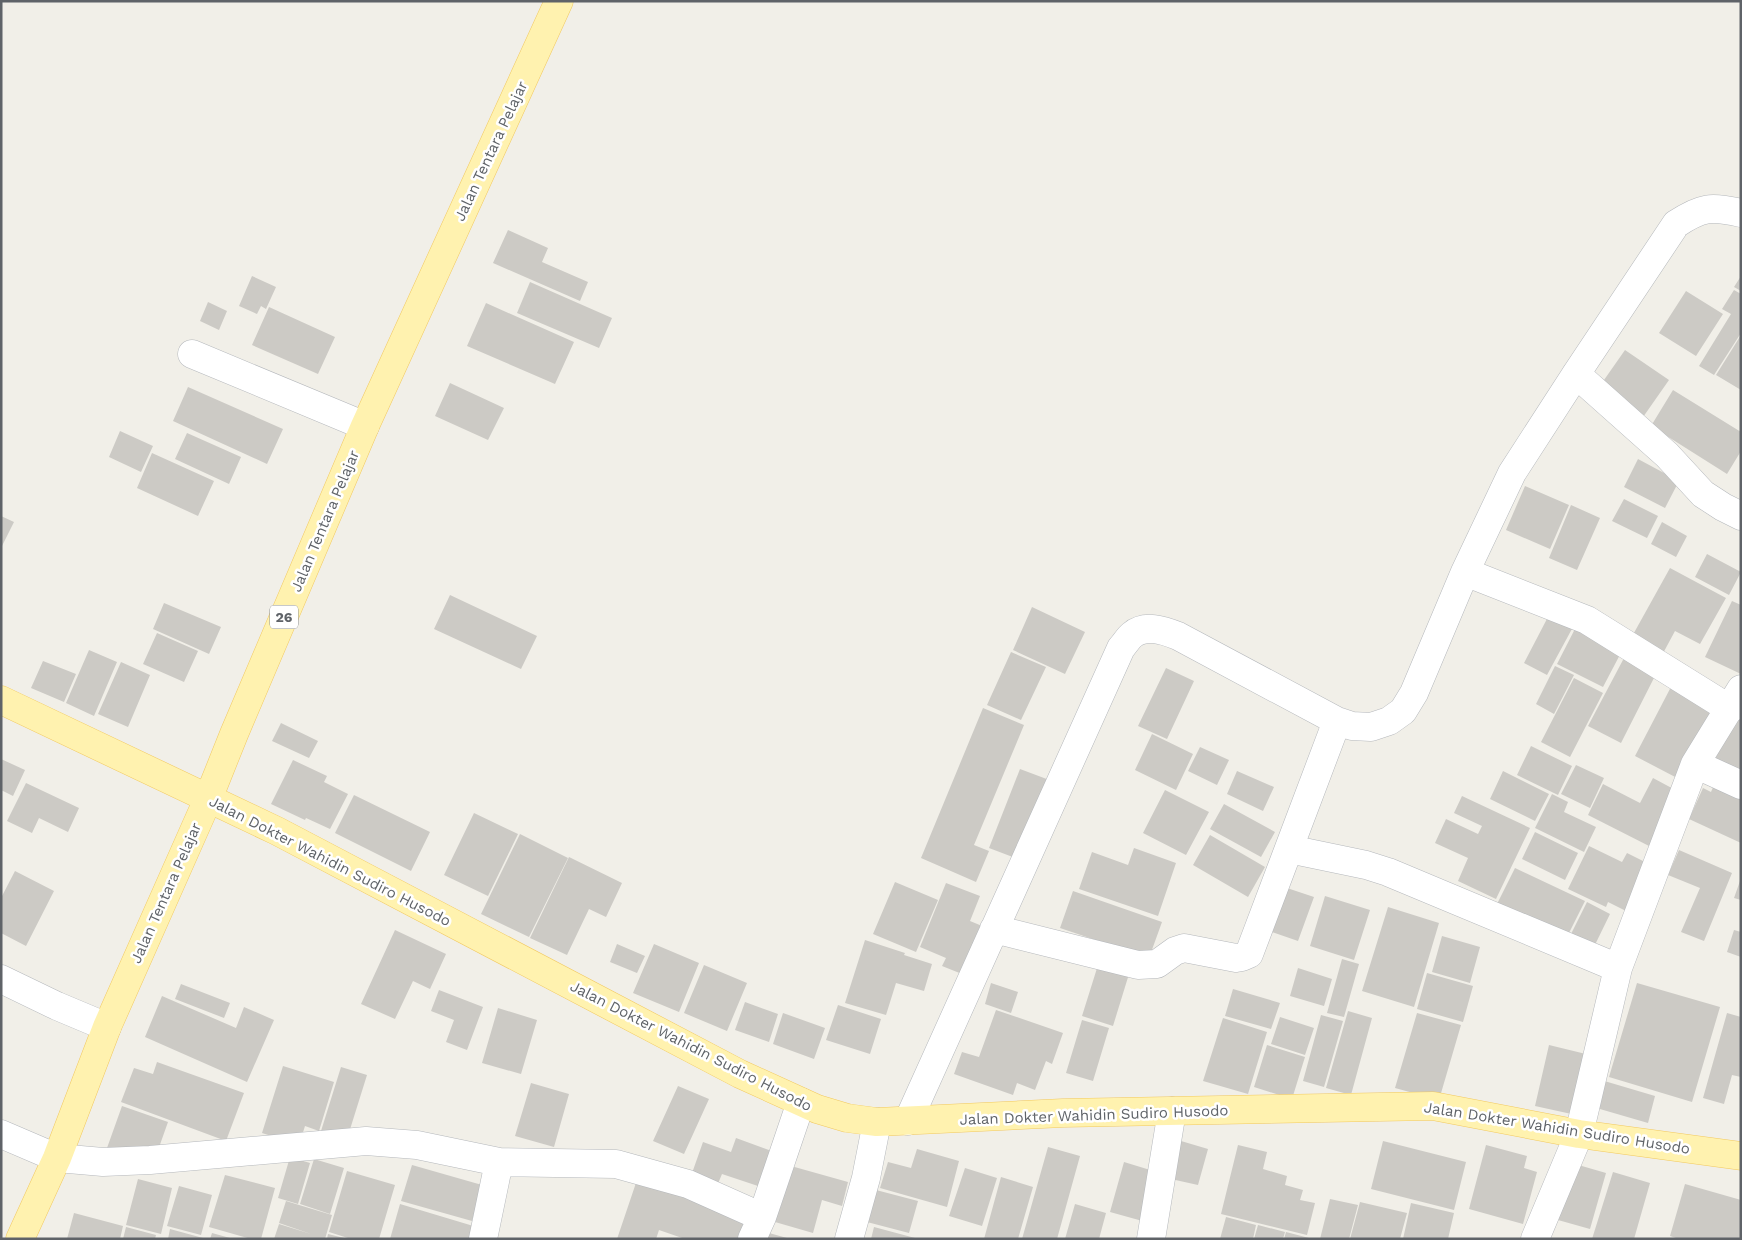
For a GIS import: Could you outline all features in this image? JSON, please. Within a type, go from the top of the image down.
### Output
[{"type":"main road","name":"Jalan Tentara Pelajar","points":[[20,1239],[57,1158],[107,1027],[208,799],[365,426],[559,1]]},
{"type":"main road","name":"Jalan Dokter Wahidin Sudiro Husodo","points":[[1,700],[277,831],[740,1074],[817,1109],[847,1118],[877,1122],[1063,1113],[1434,1106],[1579,1134],[1741,1156]]},
{"type":"street","points":[[908,1121],[1122,648],[1132,635],[1145,629],[1162,630],[1178,636],[1337,721],[1352,726],[1371,727],[1389,721],[1403,711],[1414,693],[1464,572],[1512,473],[1676,224],[1692,214],[1705,209],[1722,209],[1741,213]]},
{"type":"street","points":[[192,354],[365,426]]},
{"type":"street","points":[[1576,374],[1667,455],[1703,494],[1722,507],[1741,516]]},
{"type":"street","points":[[1464,572],[1587,620],[1735,699],[1695,764],[1618,968],[1579,1134],[1535,1239]]},
{"type":"street","points":[[994,929],[1138,965],[1157,964],[1175,951],[1184,948],[1236,958],[1249,954],[1337,721]]},
{"type":"street","points":[[1695,764],[1741,785]]},
{"type":"street","points":[[1289,849],[1366,865],[1388,872],[1618,968]]},
{"type":"street","points":[[1,979],[107,1027]]},
{"type":"street","points":[[1,1134],[57,1158],[103,1162],[150,1160],[366,1141],[417,1145],[498,1162],[616,1164],[688,1184],[757,1228],[801,1102]]},
{"type":"street","points":[[1151,1239],[1172,1111]]},
{"type":"street","points":[[849,1239],[866,1178],[877,1122]]},
{"type":"street","points":[[483,1239],[498,1162]]},
{"type":"building","points":[[508,230],[548,248],[542,262],[588,282],[580,301],[493,263]]},
{"type":"building","points":[[252,276],[276,287],[266,309],[261,306],[257,314],[239,306]]},
{"type":"building","points":[[1741,276],[1741,291],[1734,287]]},
{"type":"building","points":[[530,282],[612,318],[599,348],[517,313]]},
{"type":"building","points":[[1734,290],[1741,294],[1741,333],[1714,375],[1699,366],[1731,314],[1722,309]]},
{"type":"building","points":[[1686,291],[1723,314],[1696,356],[1659,333]]},
{"type":"building","points":[[208,302],[227,311],[219,330],[200,321]]},
{"type":"building","points":[[486,303],[574,342],[555,384],[467,346]]},
{"type":"building","points":[[269,307],[335,337],[318,374],[252,345]]},
{"type":"building","points":[[1741,335],[1741,390],[1716,375]]},
{"type":"building","points":[[1625,350],[1669,380],[1641,420],[1597,390]]},
{"type":"building","points":[[450,383],[504,408],[488,440],[435,416]]},
{"type":"building","points":[[188,387],[283,429],[267,464],[173,421]]},
{"type":"building","points":[[1673,390],[1741,432],[1741,451],[1727,474],[1651,426]]},
{"type":"building","points":[[120,431],[153,446],[141,472],[109,457]]},
{"type":"building","points":[[187,433],[241,457],[229,484],[175,459]]},
{"type":"building","points":[[152,453],[214,481],[198,516],[137,488]]},
{"type":"building","points":[[1638,459],[1679,481],[1665,508],[1624,487]]},
{"type":"building","points":[[1525,486],[1569,505],[1550,549],[1506,530]]},
{"type":"building","points":[[1624,499],[1658,516],[1647,538],[1612,521]]},
{"type":"building","points":[[1571,505],[1600,518],[1577,570],[1549,558]]},
{"type":"building","points":[[1,516],[14,522],[1,548]]},
{"type":"building","points":[[1662,522],[1687,536],[1676,557],[1651,544]]},
{"type":"building","points":[[1707,554],[1741,572],[1729,595],[1695,577]]},
{"type":"building","points":[[1670,568],[1726,598],[1700,644],[1675,631],[1661,657],[1630,640]]},
{"type":"building","points":[[450,595],[537,636],[521,669],[434,629]]},
{"type":"building","points":[[1732,601],[1741,605],[1741,674],[1705,657]]},
{"type":"building","points":[[164,603],[221,627],[209,654],[153,629]]},
{"type":"building","points":[[1032,607],[1085,632],[1065,674],[1013,650]]},
{"type":"building","points":[[1549,615],[1573,627],[1547,675],[1524,663]]},
{"type":"building","points":[[1578,623],[1624,647],[1603,687],[1557,664]]},
{"type":"building","points":[[157,633],[198,651],[184,682],[143,664]]},
{"type":"building","points":[[89,650],[117,662],[94,716],[66,703]]},
{"type":"building","points":[[1011,652],[1046,667],[1021,720],[987,705]]},
{"type":"building","points":[[1624,658],[1656,674],[1621,743],[1588,726]]},
{"type":"building","points":[[43,661],[76,674],[64,702],[31,688]]},
{"type":"building","points":[[121,662],[150,675],[128,727],[98,714]]},
{"type":"building","points":[[1555,666],[1574,675],[1554,714],[1536,704]]},
{"type":"building","points":[[1166,668],[1194,681],[1167,739],[1138,726]]},
{"type":"building","points":[[1574,678],[1603,693],[1570,757],[1541,742]]},
{"type":"building","points":[[1672,685],[1716,708],[1679,779],[1635,756]]},
{"type":"building","points":[[1741,707],[1741,780],[1712,765]]},
{"type":"building","points":[[983,708],[1024,725],[974,845],[989,851],[976,882],[921,858]]},
{"type":"building","points":[[281,723],[318,741],[309,758],[272,741]]},
{"type":"building","points":[[1152,734],[1193,754],[1176,790],[1135,770]]},
{"type":"building","points":[[1531,746],[1572,766],[1558,795],[1517,775]]},
{"type":"building","points":[[1200,747],[1229,760],[1217,785],[1188,771]]},
{"type":"building","points":[[1,759],[25,770],[13,796],[1,790]]},
{"type":"building","points":[[293,760],[327,776],[324,782],[348,794],[330,829],[271,804]]},
{"type":"building","points":[[1576,765],[1604,778],[1590,808],[1561,794]]},
{"type":"building","points":[[1020,769],[1052,781],[1021,860],[989,848]]},
{"type":"building","points":[[1237,771],[1274,787],[1263,811],[1227,794]]},
{"type":"building","points":[[1503,771],[1549,794],[1535,821],[1490,799]]},
{"type":"building","points":[[1653,778],[1681,793],[1653,848],[1588,815],[1603,784],[1640,803]]},
{"type":"building","points":[[1716,780],[1741,792],[1741,843],[1689,819],[1703,788],[1711,792]]},
{"type":"building","points":[[26,783],[79,808],[68,832],[39,818],[32,833],[7,821]]},
{"type":"building","points":[[1165,790],[1209,812],[1186,855],[1143,833]]},
{"type":"building","points":[[1552,794],[1568,802],[1564,812],[1596,827],[1584,852],[1535,828]]},
{"type":"building","points":[[354,795],[430,832],[411,871],[335,833]]},
{"type":"building","points":[[1462,796],[1530,828],[1496,899],[1458,881],[1468,858],[1435,843],[1446,819],[1478,834],[1482,826],[1454,813]]},
{"type":"building","points":[[1224,804],[1275,832],[1261,857],[1210,829]]},
{"type":"building","points":[[474,813],[518,834],[488,896],[444,875]]},
{"type":"building","points":[[1535,832],[1578,853],[1565,880],[1522,859]]},
{"type":"building","points":[[520,834],[568,858],[529,937],[481,914]]},
{"type":"building","points":[[1210,835],[1265,867],[1248,897],[1193,865]]},
{"type":"building","points":[[1589,846],[1622,862],[1627,853],[1651,865],[1628,912],[1608,902],[1606,907],[1568,889]]},
{"type":"building","points":[[1134,848],[1176,863],[1158,916],[1079,889],[1092,852],[1128,865]]},
{"type":"building","points":[[1679,850],[1732,873],[1704,941],[1681,932],[1700,888],[1668,875]]},
{"type":"building","points":[[569,857],[622,883],[606,917],[589,909],[567,955],[530,938]]},
{"type":"building","points":[[1515,868],[1585,901],[1565,941],[1495,908]]},
{"type":"building","points":[[15,871],[54,891],[26,946],[1,933],[1,898]]},
{"type":"building","points":[[1741,881],[1741,900],[1734,898]]},
{"type":"building","points":[[895,882],[938,900],[916,952],[873,934]]},
{"type":"building","points":[[946,883],[980,896],[970,921],[987,928],[967,976],[942,966],[946,958],[920,947]]},
{"type":"building","points":[[1287,888],[1314,897],[1298,941],[1272,932]]},
{"type":"building","points":[[1073,891],[1162,922],[1149,958],[1060,928]]},
{"type":"building","points":[[1325,896],[1370,910],[1354,960],[1310,946]]},
{"type":"building","points":[[1587,902],[1610,914],[1591,953],[1567,942]]},
{"type":"building","points":[[1388,907],[1439,923],[1414,1007],[1362,991]]},
{"type":"building","points":[[395,930],[446,954],[430,989],[413,981],[395,1019],[361,1004]]},
{"type":"building","points":[[1734,930],[1741,932],[1741,957],[1727,952]]},
{"type":"building","points":[[1442,936],[1480,947],[1470,983],[1432,972]]},
{"type":"building","points":[[865,940],[932,964],[924,991],[896,983],[886,1015],[845,1003]]},
{"type":"building","points":[[617,944],[645,956],[637,973],[610,962]]},
{"type":"building","points":[[654,944],[699,963],[679,1012],[633,993]]},
{"type":"building","points":[[1342,959],[1359,964],[1344,1017],[1327,1013]]},
{"type":"building","points":[[704,965],[747,983],[727,1031],[684,1013]]},
{"type":"building","points":[[1098,965],[1129,974],[1113,1026],[1082,1016]]},
{"type":"building","points":[[1298,968],[1332,979],[1324,1006],[1290,996]]},
{"type":"building","points":[[1427,973],[1473,986],[1463,1022],[1417,1009]]},
{"type":"building","points":[[991,983],[1018,992],[1011,1013],[985,1004]]},
{"type":"building","points":[[1637,983],[1720,1007],[1692,1102],[1609,1077]]},
{"type":"building","points":[[181,984],[230,1003],[224,1018],[175,999]]},
{"type":"building","points":[[1233,989],[1280,1003],[1271,1029],[1225,1016]]},
{"type":"building","points":[[439,990],[483,1007],[467,1050],[446,1042],[454,1020],[431,1011]]},
{"type":"building","points":[[162,996],[236,1028],[244,1007],[274,1020],[247,1082],[145,1037]]},
{"type":"building","points":[[745,1002],[778,1014],[769,1042],[735,1030]]},
{"type":"building","points":[[838,1005],[881,1019],[870,1054],[826,1040]]},
{"type":"building","points":[[498,1008],[537,1020],[521,1074],[482,1063]]},
{"type":"building","points":[[996,1010],[1063,1033],[1052,1064],[1046,1061],[1035,1090],[1017,1083],[1013,1095],[954,1074],[962,1052],[979,1057]]},
{"type":"building","points":[[1348,1011],[1372,1018],[1351,1095],[1326,1088]]},
{"type":"building","points":[[783,1013],[825,1028],[814,1059],[773,1044]]},
{"type":"building","points":[[1417,1013],[1461,1025],[1439,1100],[1395,1088]]},
{"type":"building","points":[[1727,1013],[1741,1017],[1741,1077],[1732,1075],[1724,1104],[1703,1098]]},
{"type":"building","points":[[1321,1015],[1343,1021],[1324,1087],[1303,1081]]},
{"type":"building","points":[[1280,1017],[1314,1028],[1305,1055],[1271,1044]]},
{"type":"building","points":[[1223,1018],[1267,1032],[1248,1094],[1203,1081]]},
{"type":"building","points":[[1082,1020],[1109,1028],[1093,1081],[1066,1073]]},
{"type":"building","points":[[1267,1045],[1305,1057],[1292,1099],[1254,1087]]},
{"type":"building","points":[[1549,1045],[1590,1055],[1576,1115],[1535,1106]]},
{"type":"building","points":[[157,1062],[244,1093],[226,1141],[121,1102],[134,1068],[153,1074]]},
{"type":"building","points":[[283,1066],[334,1082],[319,1131],[305,1126],[299,1145],[262,1133]]},
{"type":"building","points":[[341,1067],[367,1075],[347,1139],[321,1131]]},
{"type":"building","points":[[1601,1080],[1655,1096],[1648,1123],[1593,1107]]},
{"type":"building","points":[[531,1083],[569,1094],[554,1147],[515,1136]]},
{"type":"building","points":[[678,1086],[709,1099],[684,1154],[653,1141]]},
{"type":"building","points":[[122,1106],[168,1122],[157,1153],[107,1148]]},
{"type":"building","points":[[736,1138],[777,1153],[764,1188],[722,1174],[717,1186],[691,1176],[703,1142],[731,1152]]},
{"type":"building","points":[[1181,1141],[1208,1149],[1198,1185],[1171,1179]]},
{"type":"building","points":[[1383,1141],[1466,1162],[1454,1210],[1371,1189]]},
{"type":"building","points":[[1238,1145],[1267,1152],[1263,1169],[1287,1176],[1285,1185],[1303,1190],[1300,1200],[1315,1203],[1307,1235],[1221,1214]]},
{"type":"building","points":[[1486,1145],[1527,1156],[1524,1168],[1537,1172],[1523,1224],[1469,1209]]},
{"type":"building","points":[[1048,1147],[1080,1156],[1057,1239],[1022,1239]]},
{"type":"building","points":[[917,1149],[959,1161],[947,1207],[880,1188],[888,1162],[911,1168]]},
{"type":"building","points":[[290,1157],[310,1163],[298,1204],[278,1198]]},
{"type":"building","points":[[314,1159],[344,1168],[330,1214],[300,1204]]},
{"type":"building","points":[[1124,1162],[1160,1173],[1146,1222],[1110,1212]]},
{"type":"building","points":[[1575,1164],[1606,1173],[1590,1229],[1558,1220]]},
{"type":"building","points":[[412,1165],[482,1185],[472,1221],[401,1201]]},
{"type":"building","points":[[791,1166],[848,1182],[842,1206],[822,1200],[813,1233],[775,1222]]},
{"type":"building","points":[[965,1168],[997,1178],[982,1226],[949,1216]]},
{"type":"building","points":[[347,1171],[395,1185],[379,1239],[351,1239],[329,1232]]},
{"type":"building","points":[[1613,1172],[1650,1183],[1634,1239],[1592,1239]]},
{"type":"building","points":[[639,1174],[749,1215],[742,1239],[685,1239],[659,1230],[656,1239],[617,1239]]},
{"type":"building","points":[[225,1175],[275,1188],[261,1239],[251,1239],[209,1227]]},
{"type":"building","points":[[1001,1177],[1033,1187],[1018,1239],[984,1239]]},
{"type":"building","points":[[138,1179],[172,1188],[161,1234],[126,1225]]},
{"type":"building","points":[[1685,1184],[1741,1200],[1741,1239],[1679,1239],[1670,1236]]},
{"type":"building","points":[[179,1186],[212,1195],[201,1235],[167,1226]]},
{"type":"building","points":[[876,1190],[918,1201],[909,1233],[867,1222]]},
{"type":"building","points":[[1330,1199],[1358,1205],[1349,1239],[1320,1239]]},
{"type":"building","points":[[286,1201],[332,1215],[325,1239],[274,1239],[279,1224],[311,1234],[279,1223]]},
{"type":"building","points":[[1360,1202],[1407,1213],[1400,1239],[1350,1239]]},
{"type":"building","points":[[1411,1203],[1454,1213],[1448,1239],[1403,1239]]},
{"type":"building","points":[[400,1204],[480,1228],[476,1239],[390,1239]]},
{"type":"building","points":[[1075,1204],[1106,1213],[1099,1239],[1065,1239]]},
{"type":"building","points":[[74,1213],[123,1226],[120,1239],[67,1239]]},
{"type":"building","points":[[1226,1217],[1256,1225],[1253,1239],[1220,1239]]},
{"type":"building","points":[[1258,1225],[1285,1232],[1283,1239],[1254,1239]]},
{"type":"building","points":[[126,1227],[156,1235],[155,1239],[123,1239]]},
{"type":"building","points":[[874,1227],[915,1238],[915,1239],[871,1239]]},
{"type":"building","points":[[170,1229],[203,1238],[203,1239],[168,1239]]},
{"type":"building","points":[[1286,1232],[1309,1238],[1309,1239],[1284,1239]]},
{"type":"building","points":[[212,1233],[230,1238],[230,1239],[210,1239]]},
{"type":"building","points":[[769,1233],[787,1238],[787,1239],[767,1239]]},
{"type":"building","points":[[328,1234],[344,1238],[344,1239],[327,1239]]}]
